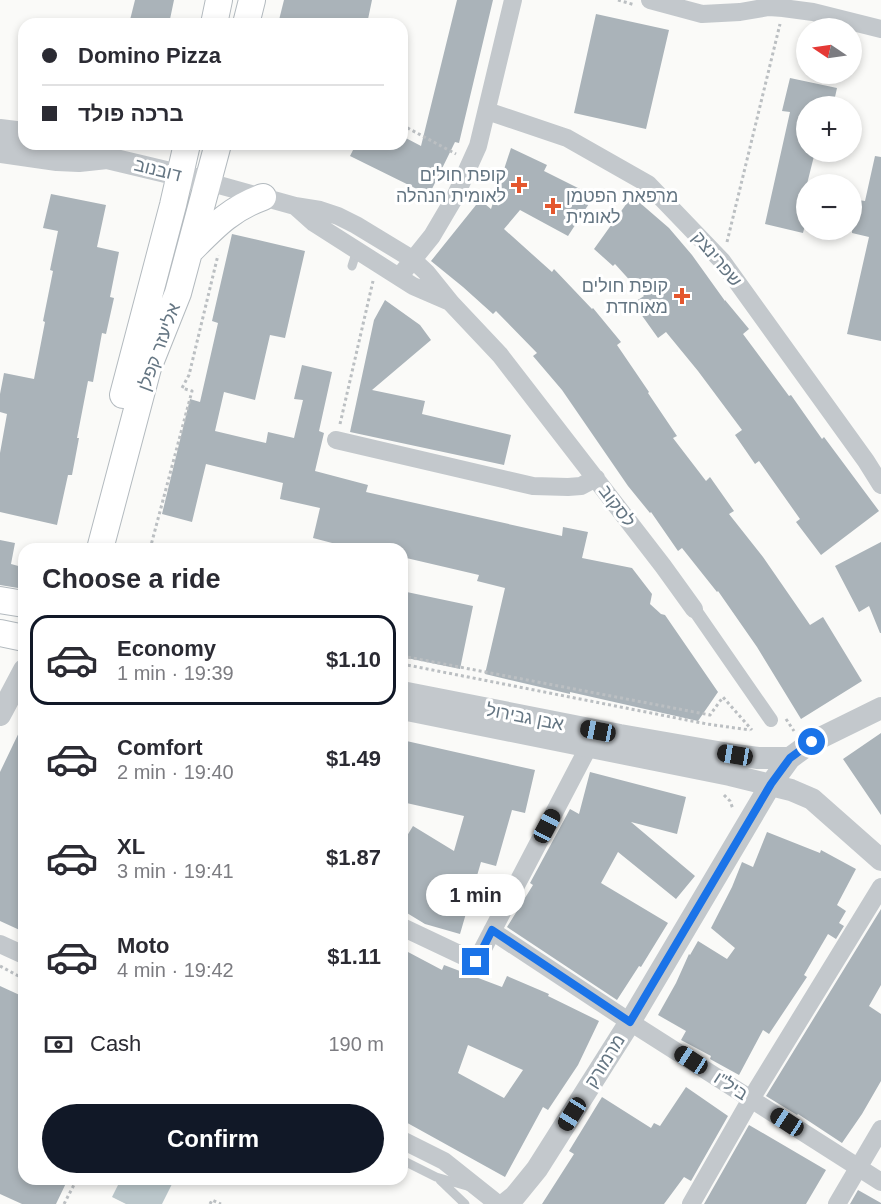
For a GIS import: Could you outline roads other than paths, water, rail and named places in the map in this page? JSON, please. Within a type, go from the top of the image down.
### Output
[{"type":"main road","points":[[215,18],[219,0]]},
{"type":"main road","points":[[248,18],[252,0]]},
{"type":"main road","name":"אליעזר קפלן","points":[[85,543],[186,150]]},
{"type":"main road","name":"אליעזר קפלן","points":[[102,543],[148,368],[178,294],[216,150]]},
{"type":"main road","points":[[190,251],[216,225],[240,207],[263,197]]},
{"type":"main road","points":[[0,600],[18,603]]},
{"type":"main road","points":[[0,633],[18,637]]},
{"type":"street","points":[[399,277],[432,236],[455,197],[478,146],[513,0]]},
{"type":"street","points":[[650,0],[702,14],[740,12],[769,7],[783,8],[813,12],[881,29]]},
{"type":"street","name":"שפרינצק","points":[[487,111],[567,138],[648,184],[722,261],[881,485]]},
{"type":"street","points":[[0,130],[18,133]]},
{"type":"street","name":"דובנוב","points":[[94,150],[107,158],[208,182]]},
{"type":"street","name":"דובנוב","points":[[0,152],[57,160],[79,161],[107,158]]},
{"type":"street","name":"לסקוב","points":[[208,182],[338,216],[412,259],[426,272],[451,303],[500,355],[596,478],[663,566],[771,720]]},
{"type":"street","name":"לסקוב","points":[[295,206],[355,258],[377,263],[413,286],[451,303]]},
{"type":"street","points":[[336,440],[533,486],[581,486],[596,478]]},
{"type":"street","points":[[0,715],[18,681]]},
{"type":"street","name":"אבן גבירול","points":[[408,693],[677,745],[758,758],[790,758]]},
{"type":"street","name":"מרמורק","points":[[505,1204],[515,1197],[537,1169],[630,1022],[771,784],[790,758],[812,742],[881,708]]},
{"type":"street","name":"אבן גבירול","points":[[408,710],[771,784],[812,799]]},
{"type":"street","points":[[408,930],[476,962],[590,746]]},
{"type":"street","points":[[790,758],[812,799],[881,860]]},
{"type":"street","points":[[691,1204],[751,1099],[881,887]]},
{"type":"street","name":"ביל\"ו","points":[[492,930],[630,1022],[881,1182]]},
{"type":"street","points":[[0,944],[18,952]]},
{"type":"street","points":[[837,1204],[881,1129]]},
{"type":"street","points":[[408,1143],[444,1161],[498,1204]]},
{"type":"lane","points":[[408,1163],[436,1177],[478,1189]]},
{"type":"lane","points":[[436,1177],[465,1204]]},
{"type":"place","name":"קופת חולים לאומית הנהלה","points":[[519,185]]},
{"type":"place","name":"מרפאת הפטמן לאומית","points":[[553,206]]},
{"type":"place","name":"קופת חולים מאוחדת","points":[[682,296]]}]
